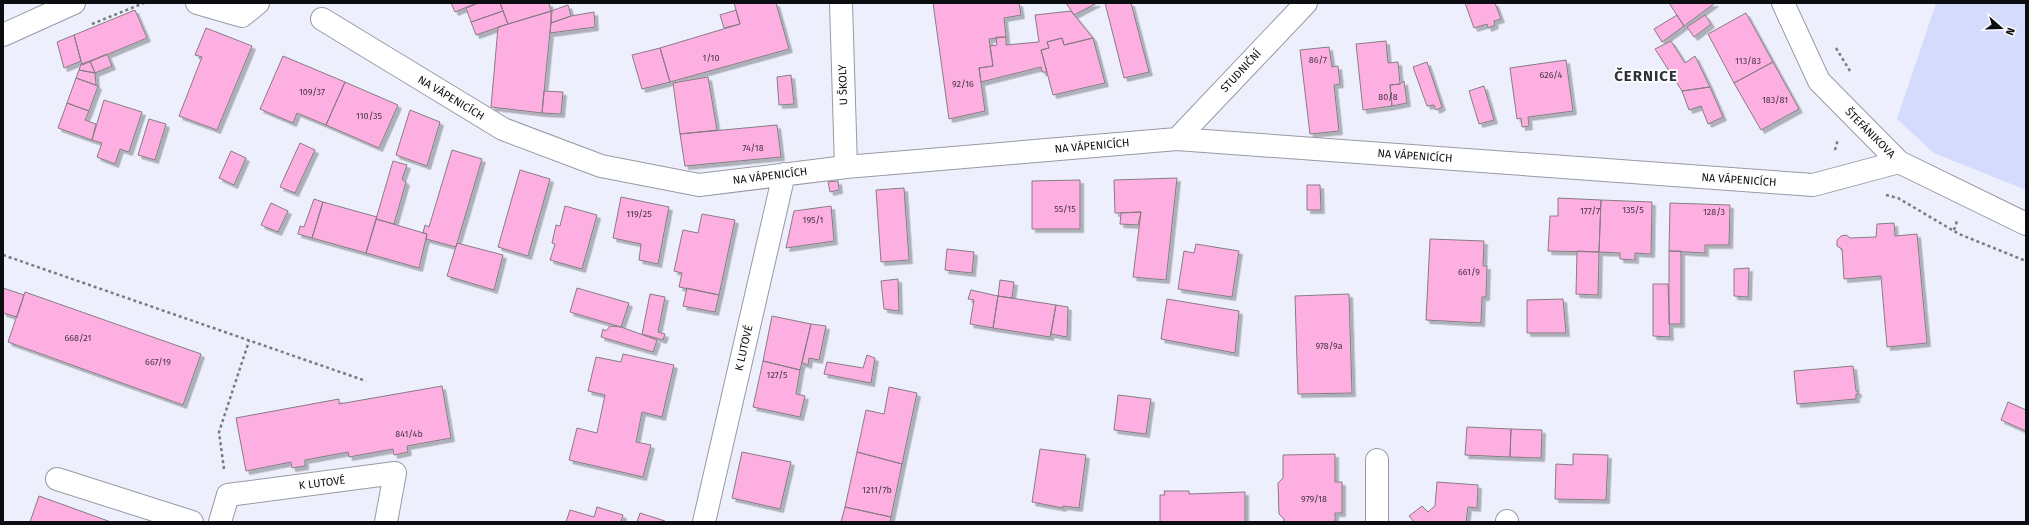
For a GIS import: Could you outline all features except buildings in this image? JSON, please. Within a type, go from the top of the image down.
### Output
[{"type":"street","points":[[3,35],[74,3]]},
{"type":"street","points":[[196,3],[242,16],[258,3]]},
{"type":"street","name":"U ŠKOLY","points":[[840,3],[846,167]]},
{"type":"street","name":"STUDNIČNÍ","points":[[1177,139],[1306,3]]},
{"type":"street","name":"ŠTEFÁNIKOVA","points":[[1783,3],[1819,81],[1899,162],[2026,224]]},
{"type":"street","name":"NA VÁPENICÍCH","points":[[322,19],[502,129],[601,166],[699,184],[846,167],[1177,139],[1813,185],[1899,162]]},
{"type":"street","name":"K LUTOVÉ","points":[[704,522],[784,174]]},
{"type":"street","points":[[1376,460],[1377,522]]},
{"type":"street","name":"K LUTOVÉ","points":[[228,495],[395,473],[386,522]]},
{"type":"street","points":[[57,479],[192,522]]},
{"type":"street","points":[[220,522],[228,495]]},
{"type":"path","points":[[1833,42],[1853,75]]},
{"type":"path","points":[[3,255],[366,381]]},
{"type":"path","points":[[228,495],[218,432],[249,341]]},
{"type":"shaded area","points":[[1936,3],[2026,3],[2026,190],[1934,153],[1897,119]]},
{"type":"district","name":"ČERNICE","points":[[1646,76]]}]
